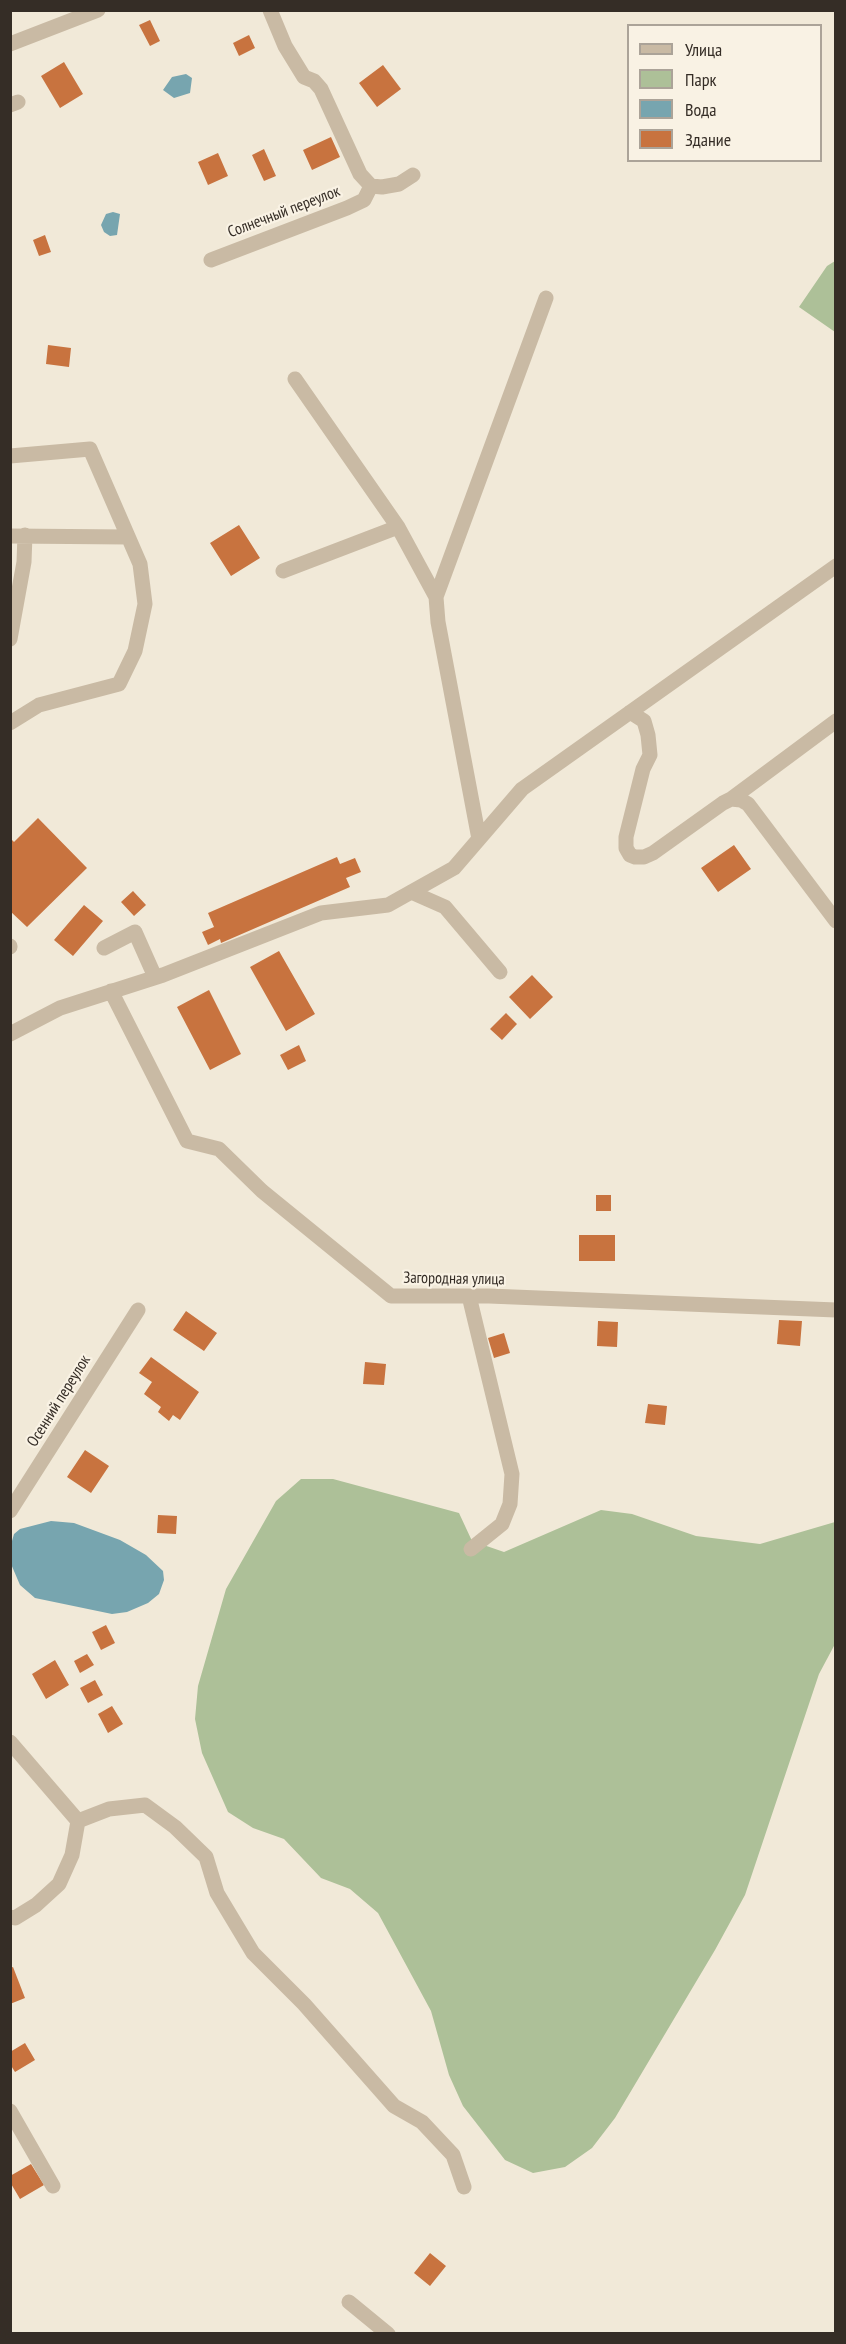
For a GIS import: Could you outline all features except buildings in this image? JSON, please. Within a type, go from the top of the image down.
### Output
[{"type":"street","points":[[10,44],[98,10]]},
{"type":"street","points":[[270,10],[285,46],[303,77],[314,81],[321,89],[360,174],[371,186],[382,188],[399,184],[413,175]]},
{"type":"street","name":"Солнечный переулок","points":[[211,260],[347,208],[364,200],[371,186]]},
{"type":"street","points":[[436,597],[546,298]]},
{"type":"street","points":[[295,379],[398,527],[436,597],[438,622],[479,839]]},
{"type":"street","points":[[10,456],[90,449],[140,564],[145,604],[135,651],[119,684],[39,705],[10,723]]},
{"type":"street","points":[[283,571],[398,527]]},
{"type":"street","points":[[10,639],[24,562],[18,536],[128,537]]},
{"type":"street","points":[[10,1034],[60,1008],[155,977],[321,913],[388,905],[454,868],[522,789],[836,566]]},
{"type":"street","points":[[630,712],[644,721],[650,755],[642,769],[626,837],[626,848],[630,855],[644,857],[731,799],[836,721]]},
{"type":"street","points":[[731,799],[741,800],[748,804],[836,921]]},
{"type":"street","points":[[411,892],[445,907],[500,972]]},
{"type":"street","points":[[104,948],[135,932],[155,977]]},
{"type":"street","name":"Загородная улица","points":[[111,991],[187,1141],[219,1149],[262,1191],[391,1296],[469,1296],[836,1310]]},
{"type":"street","points":[[469,1296],[512,1474],[510,1504],[502,1524],[471,1549]]},
{"type":"street","name":"Осенний переулок","points":[[10,1511],[138,1310]]},
{"type":"street","points":[[10,1742],[78,1821]]},
{"type":"street","points":[[78,1821],[109,1809],[146,1805],[175,1827],[206,1857],[217,1893],[253,1953],[304,2004],[394,2106],[422,2122],[453,2155],[464,2187]]},
{"type":"street","points":[[12,1920],[36,1905],[59,1884],[72,1855],[78,1821]]},
{"type":"street","points":[[10,2111],[53,2186]]},
{"type":"street","points":[[349,2302],[388,2334]]},
{"type":"green space","points":[[835,261],[835,332],[799,307],[827,266]]},
{"type":"green space","points":[[301,1479],[333,1479],[459,1513],[472,1541],[504,1552],[601,1510],[632,1514],[696,1536],[760,1544],[835,1522],[835,1644],[819,1674],[745,1895],[615,2118],[592,2148],[565,2167],[533,2173],[505,2160],[463,2106],[449,2075],[431,2011],[378,1913],[350,1889],[321,1878],[284,1839],[253,1828],[228,1812],[202,1753],[195,1719],[198,1686],[226,1589],[276,1501]]},
{"type":"water","points":[[186,74],[192,78],[190,93],[174,98],[163,90],[172,77]]},
{"type":"water","points":[[113,212],[120,214],[117,235],[110,236],[104,232],[101,225],[106,214]]},
{"type":"water","points":[[51,1521],[74,1523],[120,1540],[146,1555],[163,1571],[164,1580],[159,1594],[148,1603],[127,1612],[112,1614],[35,1598],[20,1585],[11,1564],[12,1541],[14,1534],[20,1529]]}]
